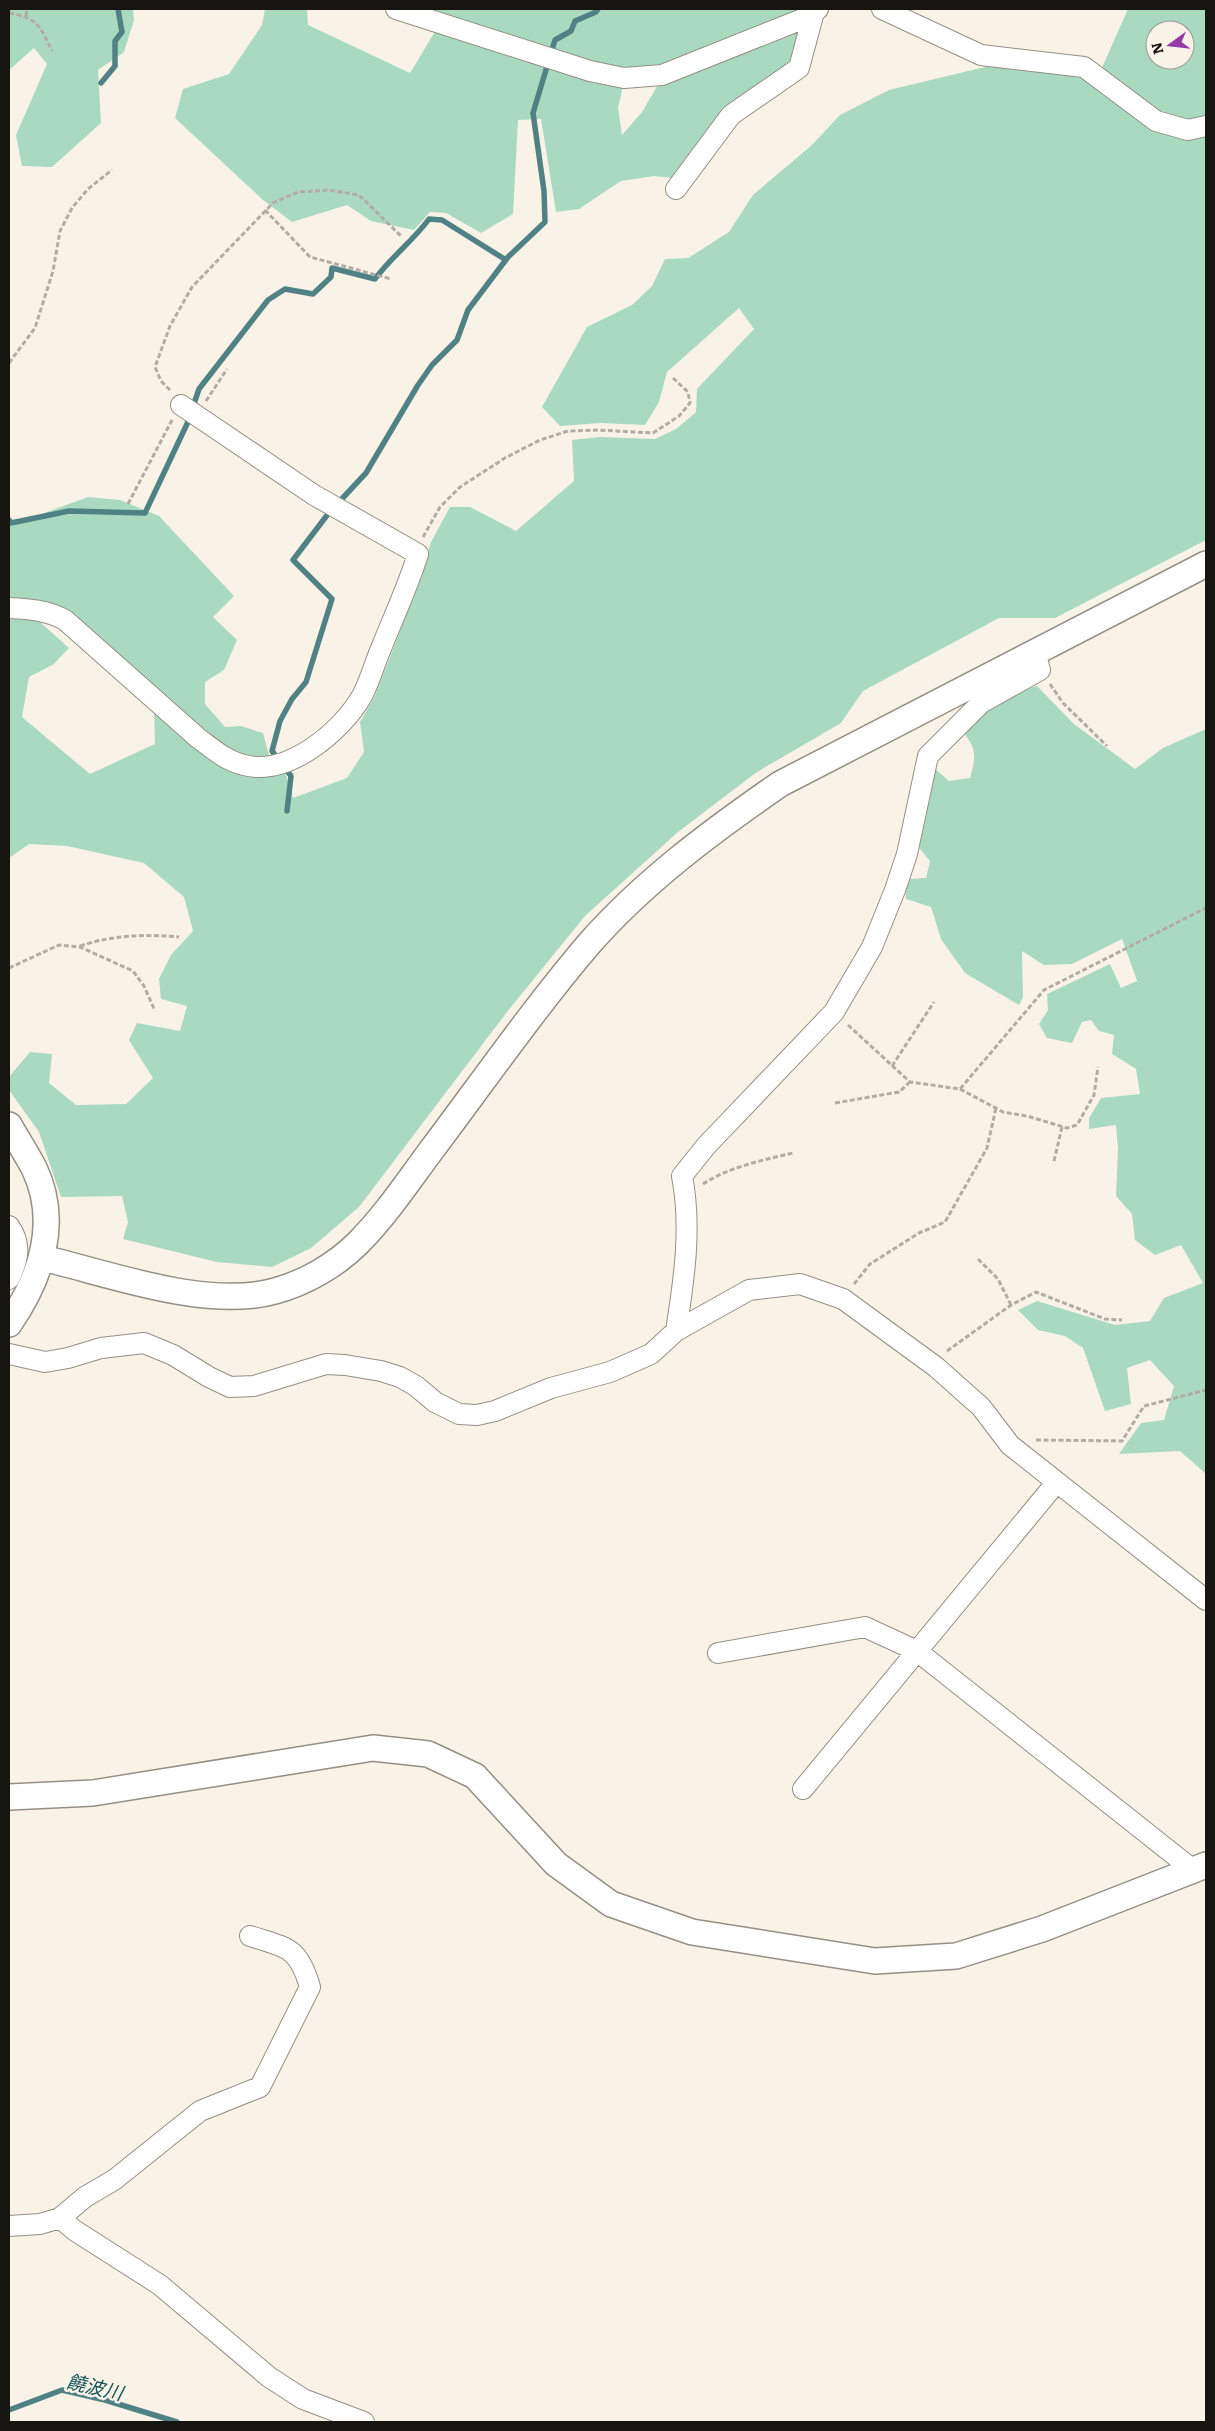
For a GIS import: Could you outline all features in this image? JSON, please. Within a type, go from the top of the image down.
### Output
[{"type":"street","points":[[396,9],[590,70],[624,78],[662,75],[804,18],[816,10]]},
{"type":"street","points":[[882,9],[981,55],[1084,67],[1156,122],[1188,130],[1206,126]]},
{"type":"street","points":[[676,190],[731,115],[799,68],[816,10]]},
{"type":"street","points":[[9,608],[33,609],[53,614],[65,620],[159,705],[222,756],[246,766],[273,765],[299,756],[329,736],[362,696],[418,554],[323,500],[189,410]]},
{"type":"street","points":[[42,1258],[190,1293],[226,1296],[273,1292],[312,1277],[357,1244],[392,1202],[559,980],[626,906],[720,825],[780,784],[1038,661],[1206,564]]},
{"type":"street","points":[[676,1332],[686,1269],[686,1195],[682,1176],[706,1146],[834,1012],[872,947],[895,890],[907,854],[928,756],[981,703],[1038,661]]},
{"type":"street","points":[[9,1124],[34,1169],[40,1186],[47,1232],[42,1258],[20,1308],[9,1324]]},
{"type":"street","points":[[9,1226],[18,1242],[14,1269],[9,1279]]},
{"type":"street","points":[[9,1354],[45,1362],[68,1358],[101,1348],[144,1343],[173,1355],[209,1378],[230,1386],[254,1386],[326,1364],[345,1365],[381,1371],[400,1377],[416,1386],[435,1402],[459,1414],[477,1415],[495,1411],[551,1388],[610,1372],[651,1354],[676,1332],[749,1290],[800,1284],[843,1299],[936,1367],[981,1407],[1006,1440],[1056,1483],[1206,1600]]},
{"type":"street","points":[[803,1789],[1056,1483]]},
{"type":"street","points":[[718,1653],[865,1627],[917,1651],[1199,1867]]},
{"type":"street","points":[[9,1797],[93,1793],[373,1748],[428,1754],[475,1776],[556,1864],[611,1904],[692,1932],[875,1961],[956,1956],[1042,1930],[1199,1867]]},
{"type":"street","points":[[9,2226],[40,2224],[60,2218],[85,2197],[114,2180],[200,2111],[260,2087],[310,1987],[304,1965],[291,1950],[250,1936]]},
{"type":"street","points":[[60,2218],[74,2230],[160,2285],[269,2376],[302,2399],[364,2422]]},
{"type":"path","points":[[26,9],[26,16]]},
{"type":"path","points":[[9,13],[26,16],[39,25],[52,50]]},
{"type":"path","points":[[9,363],[35,328],[54,271],[60,231],[72,208],[88,189],[112,170]]},
{"type":"path","points":[[189,410],[161,381],[154,367],[170,326],[192,287],[273,203],[298,192],[330,190],[358,195],[402,237]]},
{"type":"path","points":[[265,210],[310,256],[391,279]]},
{"type":"path","points":[[128,504],[189,410],[227,369]]},
{"type":"path","points":[[418,554],[423,537],[440,507],[460,486],[505,458],[540,440],[568,432],[598,430],[653,434],[679,416],[690,403],[688,392],[673,378]]},
{"type":"path","points":[[1038,661],[1063,703],[1107,746]]},
{"type":"path","points":[[960,1089],[1044,990],[1206,908]]},
{"type":"path","points":[[9,968],[59,945],[80,946],[95,941],[133,936],[179,937]]},
{"type":"path","points":[[80,946],[133,971],[144,986],[155,1011]]},
{"type":"path","points":[[892,1066],[934,1002]]},
{"type":"path","points":[[834,1012],[910,1082],[960,1089],[1003,1112],[1067,1128],[1077,1125],[1094,1095],[1098,1067]]},
{"type":"path","points":[[835,1103],[899,1092],[910,1082]]},
{"type":"path","points":[[843,1299],[870,1264],[919,1234],[945,1222],[987,1148],[996,1108]]},
{"type":"path","points":[[1054,1162],[1062,1126]]},
{"type":"path","points":[[686,1195],[715,1176],[766,1159],[793,1153]]},
{"type":"path","points":[[978,1260],[998,1279],[1011,1305]]},
{"type":"path","points":[[936,1367],[944,1353],[1011,1305],[1036,1292],[1105,1319],[1122,1320]]},
{"type":"path","points":[[1006,1440],[1122,1441],[1144,1406],[1206,1390]]},
{"type":"green space","points":[[9,9],[133,9],[134,20],[124,52],[98,70],[101,123],[52,167],[22,166],[16,135],[47,64],[34,48],[9,70]]},
{"type":"green space","points":[[265,9],[307,9],[308,25],[410,73],[436,30],[623,86],[618,108],[622,135],[642,112],[659,83],[802,25],[791,64],[674,178],[654,176],[621,181],[579,209],[556,212],[541,119],[518,120],[513,214],[481,233],[446,213],[430,212],[414,230],[371,221],[347,205],[292,222],[263,200],[175,118],[183,89],[229,74],[262,25]]},
{"type":"green space","points":[[424,9],[807,9],[799,15],[660,64],[625,71]]},
{"type":"green space","points":[[1128,9],[1206,9],[1206,119],[1188,123],[1162,116],[1101,70]]},
{"type":"green space","points":[[989,66],[1079,74],[1151,128],[1184,140],[1206,132],[1206,540],[1055,618],[999,618],[863,691],[841,723],[757,772],[678,832],[585,916],[507,1012],[359,1207],[311,1248],[272,1267],[217,1262],[123,1239],[128,1222],[122,1196],[61,1197],[39,1132],[9,1090],[9,1077],[30,1052],[52,1054],[49,1083],[76,1105],[126,1104],[153,1078],[129,1040],[137,1023],[180,1031],[187,1006],[161,999],[159,979],[171,955],[193,931],[184,897],[144,863],[67,846],[29,844],[9,858],[9,616],[40,622],[69,648],[54,664],[29,677],[22,717],[90,774],[155,744],[154,711],[228,767],[284,769],[293,798],[347,778],[364,752],[360,722],[375,696],[419,582],[431,542],[450,507],[470,507],[516,531],[574,481],[572,440],[600,437],[655,439],[676,429],[696,412],[697,389],[754,329],[739,308],[667,372],[659,402],[645,425],[600,423],[560,426],[542,407],[587,327],[632,305],[652,286],[665,259],[688,258],[729,232],[753,195],[812,145],[840,115],[889,90]]},
{"type":"green space","points":[[88,497],[120,500],[159,516],[234,596],[213,617],[237,640],[224,670],[205,682],[205,704],[225,727],[241,726],[263,733],[270,758],[244,760],[219,749],[93,638],[9,604],[9,526]]},
{"type":"green space","points":[[1037,686],[1074,724],[1135,769],[1163,748],[1206,729],[1206,1474],[1180,1451],[1119,1454],[1141,1423],[1164,1420],[1174,1386],[1150,1360],[1127,1368],[1131,1404],[1105,1411],[1083,1348],[1065,1336],[1038,1330],[1018,1310],[1037,1301],[1115,1325],[1150,1321],[1164,1298],[1203,1283],[1181,1245],[1155,1255],[1135,1240],[1132,1214],[1116,1196],[1118,1149],[1116,1125],[1089,1129],[1089,1118],[1101,1098],[1140,1094],[1136,1069],[1112,1054],[1114,1035],[1099,1031],[1091,1020],[1082,1022],[1072,1043],[1047,1038],[1039,1024],[1048,1010],[1047,994],[1110,964],[1121,988],[1137,981],[1122,939],[1072,964],[1044,965],[1022,951],[1023,997],[1019,1005],[965,973],[941,939],[931,907],[906,899],[905,879],[926,878],[930,861],[915,843],[933,767],[949,781],[970,778],[974,753],[967,737],[962,731],[995,702],[1014,693]]},
{"type":"waterway","points":[[101,83],[115,66],[115,41],[122,32],[118,9]]},
{"type":"waterway","points":[[338,503],[366,473],[418,385],[432,365],[457,340],[468,310],[508,257],[545,222],[544,191],[533,113],[555,40],[571,31],[575,21],[596,12],[598,9]]},
{"type":"waterway","points":[[9,520],[11,523],[69,511],[145,513],[187,424],[199,389],[268,300],[285,289],[313,294],[331,277],[332,268],[375,279],[429,219],[442,220],[506,260]]},
{"type":"waterway","points":[[287,811],[291,776],[272,751],[280,721],[292,699],[306,682],[332,599],[293,560],[331,510]]},
{"type":"waterway","name":"饒波川","points":[[9,2410],[62,2390],[105,2400],[177,2422]]}]
